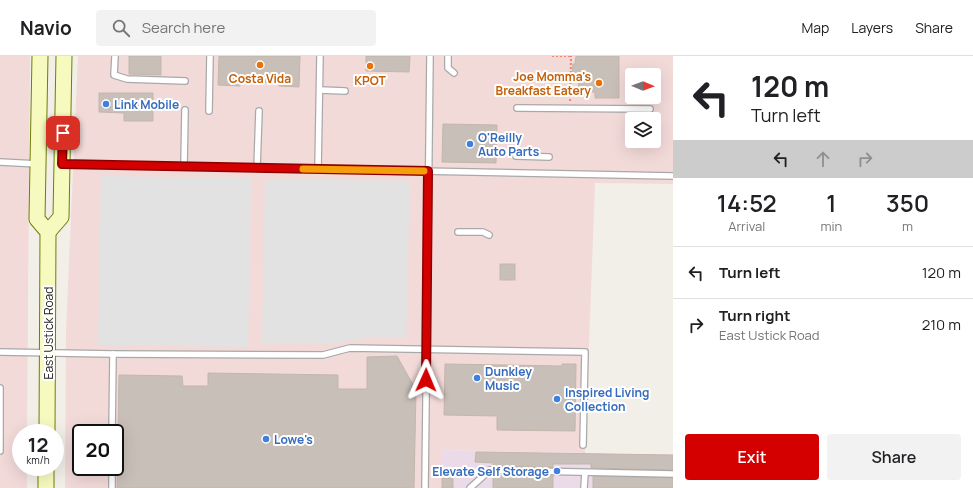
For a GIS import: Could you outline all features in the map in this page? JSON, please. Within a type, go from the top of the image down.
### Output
[{"type":"main road","points":[[40,56],[37,219],[48,232],[61,217],[64,56]]},
{"type":"main road","name":"East Ustick Road","points":[[47,424],[48,232]]},
{"type":"main road","points":[[46,476],[46,488]]},
{"type":"lane","points":[[115,56],[114,75],[127,79],[185,81]]},
{"type":"lane","points":[[208,111],[210,56]]},
{"type":"lane","points":[[318,169],[320,56]]},
{"type":"lane","points":[[425,488],[430,56]]},
{"type":"lane","points":[[448,56],[448,68],[454,73]]},
{"type":"lane","points":[[320,90],[345,91]]},
{"type":"lane","points":[[517,108],[650,109]]},
{"type":"lane","points":[[184,167],[185,110]]},
{"type":"lane","points":[[257,168],[259,111]]},
{"type":"lane","points":[[516,156],[549,157]]},
{"type":"lane","points":[[0,162],[38,164]]},
{"type":"lane","points":[[62,164],[673,176]]},
{"type":"lane","points":[[458,232],[483,232],[489,235]]},
{"type":"lane","points":[[0,352],[323,355],[350,348],[585,352],[583,445]]},
{"type":"lane","points":[[112,424],[113,354]]},
{"type":"lane","points":[[0,388],[0,451]]},
{"type":"lane","points":[[470,488],[490,470],[673,474]]},
{"type":"lane","points":[[584,488],[585,473]]},
{"type":"lane","points":[[112,476],[112,488]]},
{"type":"path","points":[[552,56],[571,56],[570,101]]},
{"type":"shaded area","points":[[0,56],[30,56],[27,424],[12,424],[12,476],[27,476],[27,488],[0,488]]},
{"type":"shaded area","points":[[78,56],[673,56],[673,184],[595,183],[585,453],[442,450],[442,488],[65,488],[66,331]]},
{"type":"shaded area","points":[[101,176],[251,178],[248,347],[98,345]]},
{"type":"shaded area","points":[[265,179],[410,181],[406,338],[365,338],[330,344],[262,344]]},
{"type":"shaded area","name":"Elevate Self Storage","points":[[442,450],[673,455],[673,488],[442,488]]},
{"type":"building","points":[[129,56],[161,56],[161,75],[129,74]]},
{"type":"building","points":[[219,56],[300,56],[299,87],[279,86],[279,83],[240,82],[240,86],[218,85]]},
{"type":"building","points":[[366,56],[410,56],[409,72],[366,71]]},
{"type":"building","name":"Joe Momma's Breakfast Eatery","points":[[576,56],[619,56],[619,98],[595,98],[595,92],[578,92],[579,73],[572,73]]},
{"type":"building","points":[[99,93],[153,93],[153,121],[124,121],[124,113],[99,112]]},
{"type":"building","name":"O'Reilly Auto Parts","points":[[443,124],[497,125],[496,163],[442,162]]},
{"type":"building","points":[[500,264],[515,264],[515,280],[500,280]]},
{"type":"building","name":"Lowe's","points":[[397,356],[416,390],[414,488],[117,488],[117,476],[124,476],[124,424],[118,424],[119,375],[182,376],[183,386],[208,386],[208,373],[338,375],[338,389],[367,389],[367,357]]},
{"type":"building","points":[[445,364],[562,366],[562,364],[576,364],[575,431],[497,430],[497,416],[444,415]]},
{"type":"building","points":[[476,452],[673,455],[673,470],[591,468],[591,464],[553,464],[553,467],[493,466],[493,463],[475,462]]},
{"type":"building","points":[[493,474],[553,476],[553,488],[493,488]]},
{"type":"building","points":[[593,476],[673,478],[673,488],[593,488]]},
{"type":"building","points":[[442,478],[453,478],[453,488],[442,488]]},
{"type":"slow traffic","points":[[303,169],[424,171]]},
{"type":"place","name":"Costa Vida","points":[[260,65]]},
{"type":"place","name":"KPOT","points":[[370,66]]},
{"type":"place","name":"Joe Momma's Breakfast Eatery","points":[[599,83]]},
{"type":"place","name":"Link Mobile","points":[[106,104]]},
{"type":"place","name":"O'Reilly Auto Parts","points":[[470,144]]},
{"type":"place","name":"Dunkley Music","points":[[477,378]]},
{"type":"place","name":"Inspired Living Collection","points":[[557,399]]},
{"type":"place","name":"Lowe's","points":[[266,439]]},
{"type":"place","name":"Elevate Self Storage","points":[[557,471]]},
{"type":"route","points":[[63,133],[62,164],[428,171],[426,380]]}]
